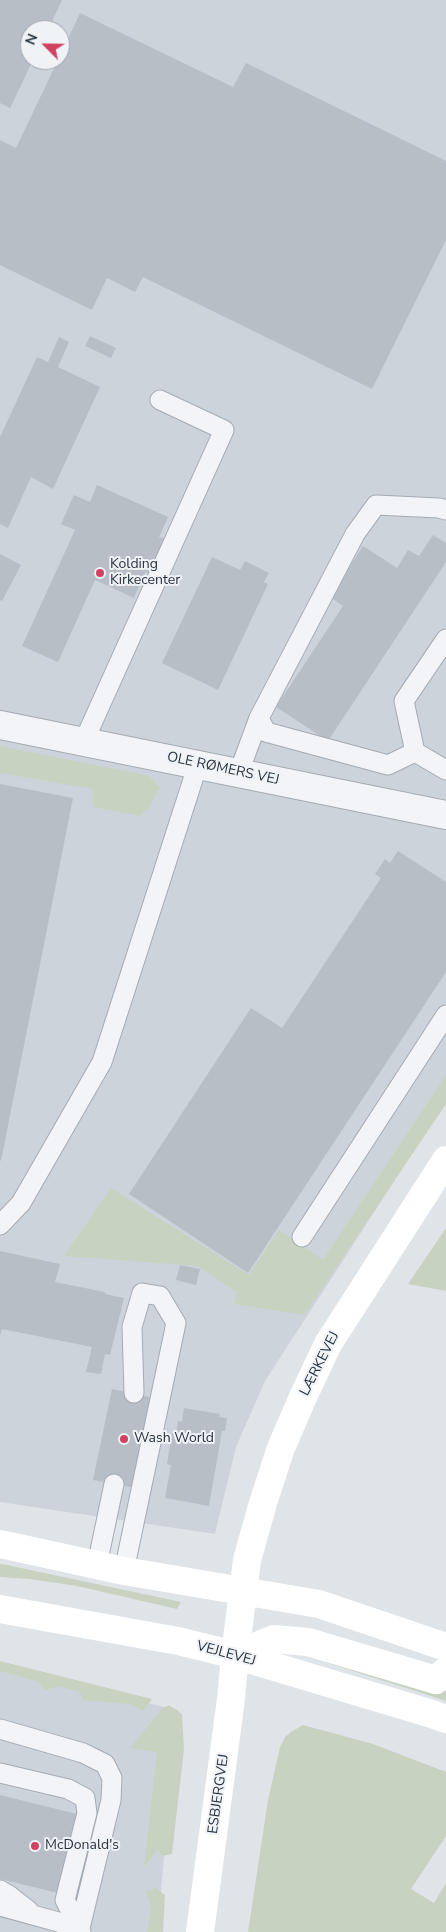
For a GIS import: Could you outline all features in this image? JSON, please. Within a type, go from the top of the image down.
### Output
[{"type":"main road","name":"LÆRKEVEJ","points":[[235,1656],[247,1560],[281,1448],[328,1344],[446,1160]]},
{"type":"main road","points":[[0,1544],[124,1571],[337,1609],[446,1647]]},
{"type":"main road","name":"VEJLEVEJ","points":[[0,1608],[178,1642],[235,1656],[446,1719]]},
{"type":"main road","points":[[235,1656],[274,1639],[308,1642],[436,1680],[446,1671]]},
{"type":"main road","name":"ESBJERGVEJ","points":[[200,1932],[232,1699],[235,1656]]},
{"type":"street","name":"OLE RØMERS VEJ","points":[[0,725],[446,811]]},
{"type":"lane","points":[[84,741],[224,430],[160,400]]},
{"type":"lane","points":[[238,772],[259,718],[355,534],[376,505],[446,510]]},
{"type":"lane","points":[[446,639],[404,700],[415,752],[446,770]]},
{"type":"lane","points":[[259,718],[266,732],[388,765],[415,752]]},
{"type":"lane","points":[[0,1225],[21,1204],[102,1062],[198,764]]},
{"type":"lane","points":[[302,1237],[446,1015]]},
{"type":"lane","points":[[124,1571],[176,1323],[160,1296],[142,1293],[132,1327],[134,1393]]},
{"type":"lane","points":[[97,1565],[114,1484]]},
{"type":"lane","points":[[0,1729],[83,1753],[105,1764],[112,1778],[111,1800],[80,1930]]},
{"type":"lane","points":[[0,1773],[68,1789],[85,1798],[87,1813],[65,1900],[80,1930]]},
{"type":"lane","points":[[0,1890],[35,1916]]},
{"type":"lane","points":[[0,1906],[80,1930]]},
{"type":"shaded area","points":[[0,0],[446,0],[446,1101],[265,1381],[236,1447],[215,1534],[0,1502]]},
{"type":"shaded area","points":[[0,1670],[178,1710],[157,1932],[0,1932]]},
{"type":"green space","points":[[0,746],[149,776],[160,787],[148,809],[140,816],[93,807],[93,789],[0,773]]},
{"type":"green space","points":[[446,1075],[446,1104],[304,1315],[234,1304],[237,1292],[198,1266],[64,1256],[111,1188],[249,1275],[279,1230],[323,1260]]},
{"type":"green space","points":[[446,1228],[446,1291],[408,1284],[410,1281]]},
{"type":"green space","points":[[0,1564],[181,1602],[177,1609],[77,1586],[0,1577]]},
{"type":"green space","points":[[312,1651],[446,1691],[446,1701],[310,1657]]},
{"type":"green space","points":[[0,1661],[152,1699],[143,1711],[130,1704],[83,1700],[80,1692],[58,1686],[46,1690],[36,1681],[0,1671]]},
{"type":"green space","points":[[169,1705],[182,1714],[184,1749],[172,1854],[162,1856],[158,1849],[144,1867],[157,1752],[130,1748],[162,1709]]},
{"type":"green space","points":[[303,1725],[373,1744],[446,1772],[446,1836],[411,1889],[434,1903],[446,1883],[446,1932],[248,1932],[268,1800],[280,1747],[285,1737]]},
{"type":"green space","points":[[156,1888],[165,1895],[163,1932],[147,1932],[151,1909],[146,1891]]},
{"type":"building","points":[[0,0],[62,0],[53,20],[20,20],[20,70],[28,70],[10,108],[0,103]]},
{"type":"building","points":[[80,13],[233,87],[246,63],[446,161],[446,240],[372,389],[143,277],[135,292],[107,278],[92,310],[0,265],[0,140],[16,148],[53,70],[70,70],[70,34]]},
{"type":"building","points":[[90,336],[116,348],[111,358],[85,346]]},
{"type":"building","points":[[59,337],[69,342],[58,367],[100,387],[53,489],[31,477],[8,528],[0,524],[0,437],[37,357],[48,362]]},
{"type":"building","name":"Kolding Kirkecenter","points":[[97,485],[168,517],[159,537],[165,539],[149,574],[145,572],[134,598],[95,580],[58,662],[22,646],[75,530],[61,524],[74,495],[90,502]]},
{"type":"building","points":[[433,535],[446,543],[446,562],[328,741],[276,707],[343,606],[330,597],[363,546],[397,568],[408,550],[419,556]]},
{"type":"building","points":[[0,554],[21,565],[2,601],[0,600]]},
{"type":"building","points":[[212,557],[240,570],[245,561],[269,573],[264,582],[268,584],[218,690],[162,663]]},
{"type":"building","points":[[0,784],[73,798],[1,1161],[0,1160]]},
{"type":"building","points":[[398,851],[446,882],[446,972],[248,1273],[129,1194],[251,1008],[282,1028],[381,878],[375,874],[385,859],[390,863]]},
{"type":"building","points":[[0,1251],[60,1264],[55,1282],[105,1292],[105,1294],[124,1298],[110,1355],[105,1354],[101,1374],[86,1372],[92,1347],[2,1329],[0,1336]]},
{"type":"building","points":[[180,1265],[200,1269],[196,1285],[176,1280]]},
{"type":"building","name":"Wash World","points":[[112,1389],[155,1398],[136,1488],[93,1480]]},
{"type":"building","points":[[184,1408],[220,1414],[219,1417],[227,1418],[225,1431],[222,1431],[209,1506],[165,1498],[171,1465],[167,1464],[172,1433],[176,1434],[178,1421],[182,1422]]},
{"type":"building","name":"McDonald's","points":[[0,1795],[77,1814],[58,1893],[0,1879]]},
{"type":"place","name":"Kolding Kirkecenter","points":[[100,573]]},
{"type":"place","name":"Wash World","points":[[124,1439]]},
{"type":"place","name":"McDonald's","points":[[35,1846]]}]
